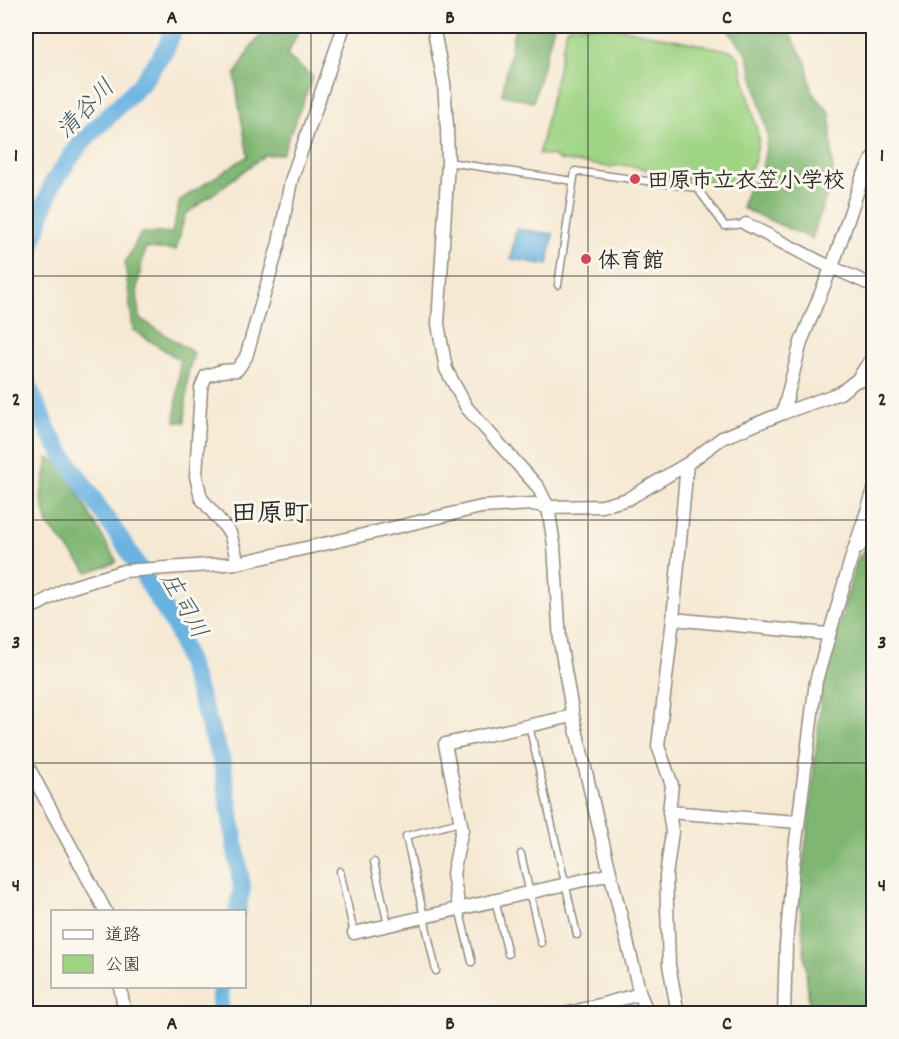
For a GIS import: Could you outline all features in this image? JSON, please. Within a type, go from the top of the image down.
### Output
[{"type":"street","points":[[238,563],[231,533],[201,498],[196,476],[201,388],[206,376],[222,371],[237,370],[246,357],[279,243],[291,181],[345,26]]},
{"type":"street","points":[[433,26],[444,83],[448,162],[438,324],[446,369],[467,408],[538,487],[548,507],[554,545],[560,642],[573,716],[640,994],[648,1014]]},
{"type":"street","points":[[783,413],[801,342],[831,267],[862,177],[873,156]]},
{"type":"street","points":[[746,224],[873,286]]},
{"type":"street","points":[[26,609],[66,590],[124,571],[238,563],[481,507],[533,504],[548,507],[602,506],[628,499],[687,464],[722,438],[840,393],[857,380],[873,356]]},
{"type":"street","points":[[857,380],[873,380]]},
{"type":"street","points":[[678,1014],[669,965],[666,876],[672,832],[669,812],[672,785],[658,746],[673,619],[687,464]]},
{"type":"street","points":[[784,1014],[786,945],[793,865],[816,681],[828,634],[873,490]]},
{"type":"street","points":[[852,556],[873,527]]},
{"type":"street","points":[[673,619],[828,634]]},
{"type":"street","points":[[459,908],[453,873],[462,829],[445,744],[573,716]]},
{"type":"street","points":[[26,763],[105,910]]},
{"type":"street","points":[[669,812],[798,822]]},
{"type":"street","points":[[354,933],[610,874]]},
{"type":"street","points":[[120,988],[125,1014]]},
{"type":"street","points":[[566,1014],[640,994]]},
{"type":"lane","points":[[448,162],[573,181]]},
{"type":"lane","points":[[558,285],[575,171],[697,188],[725,226],[746,224]]},
{"type":"lane","points":[[529,725],[577,935]]},
{"type":"lane","points":[[436,971],[406,836],[460,822]]},
{"type":"lane","points":[[521,854],[541,943]]},
{"type":"lane","points":[[374,862],[388,925]]},
{"type":"lane","points":[[340,871],[354,933]]},
{"type":"lane","points":[[495,900],[507,954]]},
{"type":"lane","points":[[459,908],[472,962]]},
{"type":"green space","points":[[270,26],[301,26],[287,56],[313,77],[282,154],[265,155],[185,215],[176,250],[145,248],[137,288],[139,318],[194,353],[188,372],[185,422],[175,422],[180,360],[133,330],[125,263],[141,233],[172,233],[180,200],[248,156],[235,75],[253,44]]},
{"type":"green space","points":[[515,26],[554,26],[533,102],[502,95]]},
{"type":"green space","points":[[571,26],[609,26],[732,51],[739,58],[759,139],[754,163],[738,186],[655,175],[647,170],[621,165],[611,167],[559,160],[555,156],[539,154],[567,28]]},
{"type":"green space","points":[[724,26],[786,26],[806,63],[812,92],[830,113],[833,175],[812,239],[742,208],[746,193],[762,169],[768,136],[747,53]]},
{"type":"green space","points":[[48,458],[61,464],[117,562],[88,572],[48,525],[41,496]]},
{"type":"green space","points":[[873,536],[873,1013],[810,1014],[799,893],[822,690],[856,562]]},
{"type":"water","points":[[516,229],[553,234],[548,265],[511,259]]},
{"type":"waterway","name":"清谷川","points":[[26,261],[52,184],[80,144],[141,84],[166,48],[175,26]]},
{"type":"waterway","name":"庄司川","points":[[26,381],[51,437],[128,550],[177,630],[222,762],[242,888],[237,910]]},
{"type":"waterway","name":"庄司川","points":[[221,988],[222,1014]]},
{"type":"place","name":"田原市立衣笠小学校","points":[[635,179]]},
{"type":"place","name":"体育館","points":[[586,259]]},
{"type":"district","name":"田原町","points":[[270,512]]}]
